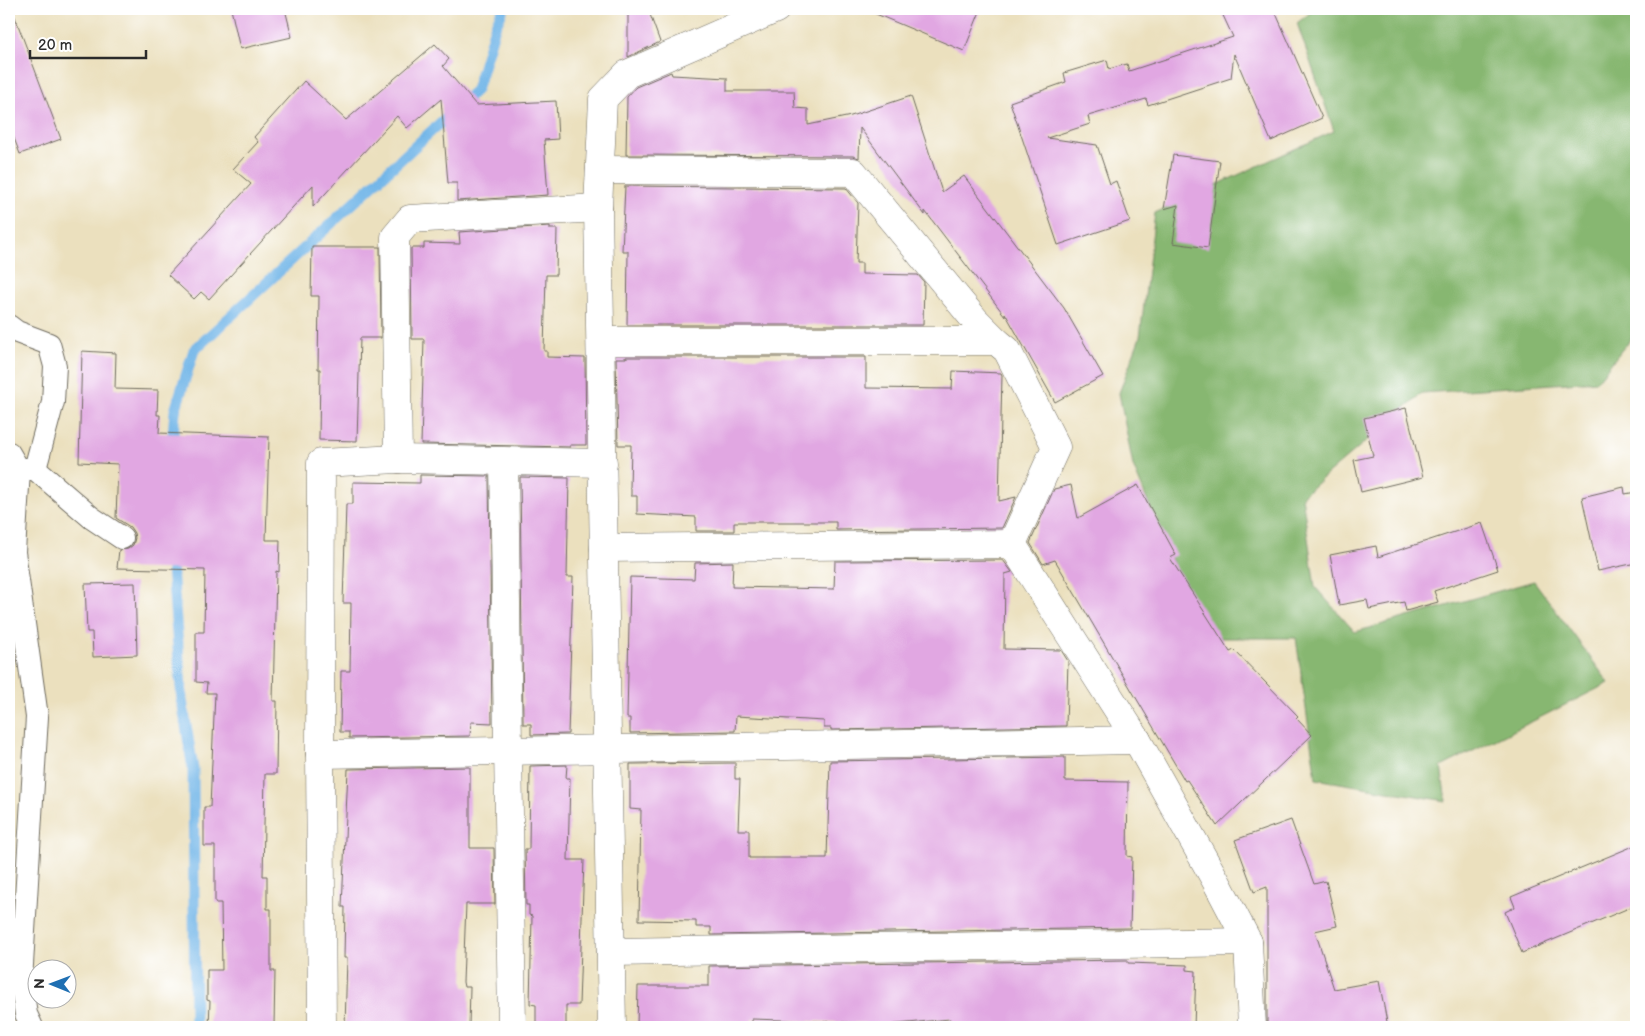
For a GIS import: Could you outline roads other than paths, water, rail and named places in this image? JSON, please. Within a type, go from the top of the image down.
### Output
[{"type":"street","points":[[612,1027],[598,208],[603,99],[627,74],[776,9]]},
{"type":"street","points":[[600,170],[853,172],[975,320],[1007,350],[1056,447],[1012,544]]},
{"type":"street","points":[[398,459],[395,237],[410,219],[598,208]]},
{"type":"street","points":[[601,341],[996,341]]},
{"type":"street","points":[[322,1027],[320,754],[321,463],[398,459],[603,463]]},
{"type":"street","points":[[504,462],[512,1027]]},
{"type":"street","points":[[604,548],[1012,544]]},
{"type":"street","points":[[1012,544],[1137,740],[1248,942],[1252,1027]]},
{"type":"street","points":[[320,754],[1137,740]]},
{"type":"street","points":[[611,952],[1248,942]]},
{"type":"lane","points":[[9,326],[17,332],[49,344],[55,366],[53,402],[21,464],[14,552],[37,717],[21,981],[26,1014],[32,1027]]},
{"type":"lane","points":[[21,464],[92,518],[122,538]]},
{"type":"waterway","points":[[172,447],[175,411],[194,350],[476,90],[495,27],[503,9]]},
{"type":"waterway","points":[[171,555],[182,700],[193,769],[195,1027]]}]
